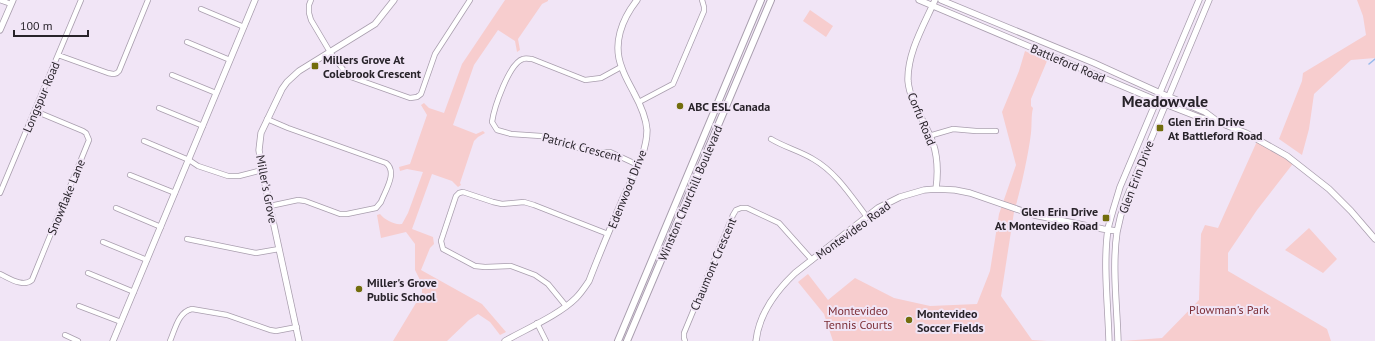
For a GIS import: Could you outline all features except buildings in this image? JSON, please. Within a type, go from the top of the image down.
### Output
[{"type":"main road","name":"Winston Churchill Boulevard","points":[[618,341],[761,0]]},
{"type":"main road","name":"Winston Churchill Boulevard","points":[[627,341],[771,0]]},
{"type":"street","points":[[0,0],[12,2],[0,30]]},
{"type":"street","name":"Longspur Road","points":[[0,193],[81,0]]},
{"type":"street","points":[[58,54],[108,73],[117,73],[148,0]]},
{"type":"street","points":[[113,341],[255,0]]},
{"type":"street","points":[[311,0],[308,12],[330,52],[348,76],[410,98],[421,94],[438,48],[470,0]]},
{"type":"street","name":"Miller's Grove","points":[[299,341],[262,170],[260,150],[261,133],[282,88],[293,76],[375,24],[382,18],[394,0]]},
{"type":"street","name":"Edenwood Drive","points":[[505,341],[566,306],[576,298],[589,281],[638,165],[646,143],[647,129],[644,113],[621,67],[618,53],[620,31],[629,10],[637,0]]},
{"type":"street","points":[[639,102],[672,84],[704,11],[702,0]]},
{"type":"street","name":"Battleford Road","points":[[919,0],[934,3],[1165,104],[1201,118],[1218,122],[1258,139],[1287,156],[1329,189],[1351,211],[1375,239]]},
{"type":"street","name":"Battleford Road","points":[[941,0],[1094,62],[1168,97],[1205,112],[1218,122]]},
{"type":"street","name":"Glen Erin Drive","points":[[1109,341],[1106,256],[1108,230],[1113,209],[1120,187],[1199,0]]},
{"type":"street","name":"Glen Erin Drive","points":[[1118,341],[1116,267],[1117,231],[1126,199],[1209,0]]},
{"type":"street","name":"Corfu Road","points":[[934,3],[912,53],[908,78],[911,93],[933,144],[938,177],[936,189]]},
{"type":"street","points":[[200,9],[244,27]]},
{"type":"street","points":[[187,42],[230,60]]},
{"type":"street","name":"Patrick Crescent","points":[[621,67],[601,78],[585,80],[532,59],[524,58],[518,61],[503,84],[492,122],[497,130],[511,134],[540,136],[591,152],[610,152],[638,165]]},
{"type":"street","points":[[172,75],[216,93]]},
{"type":"street","points":[[159,108],[203,126]]},
{"type":"street","name":"Snowflake Lane","points":[[0,274],[26,284],[32,280],[89,140],[86,133],[83,131],[34,111]]},
{"type":"street","points":[[267,119],[386,163],[390,165],[392,170],[379,206],[370,210],[340,214],[305,200],[270,206]]},
{"type":"street","points":[[929,136],[953,129],[996,131]]},
{"type":"street","points":[[771,139],[812,158],[826,168],[842,184],[867,217]]},
{"type":"street","points":[[144,141],[188,160],[198,166],[228,176],[239,176],[262,170]]},
{"type":"street","points":[[130,175],[175,193]]},
{"type":"street","name":"Montevideo Road","points":[[756,341],[760,324],[768,306],[776,293],[795,273],[878,208],[900,197],[924,190],[955,190],[970,193],[1034,215],[1117,231]]},
{"type":"street","points":[[566,306],[548,284],[535,275],[511,266],[476,266],[443,249],[441,241],[456,196],[463,192],[502,204],[524,202],[544,208],[608,234]]},
{"type":"street","points":[[116,208],[161,227]]},
{"type":"street","name":"Chaumont Crescent","points":[[685,341],[684,332],[736,210],[747,208],[779,223],[812,260]]},
{"type":"street","points":[[187,239],[256,253],[279,249]]},
{"type":"street","points":[[103,242],[147,260]]},
{"type":"street","points":[[88,273],[134,292]]},
{"type":"street","points":[[79,306],[121,322]]},
{"type":"street","points":[[170,341],[180,317],[187,310],[192,309],[227,315],[270,330],[276,331],[296,327]]},
{"type":"street","points":[[537,323],[546,341]]},
{"type":"street","points":[[65,335],[78,341]]},
{"type":"green space","points":[[505,0],[548,1],[542,4],[518,39],[520,50],[517,52],[515,41],[498,30],[474,65],[453,125],[476,134],[483,131],[485,133],[474,141],[460,183],[461,185],[458,187],[452,181],[432,174],[412,229],[433,237],[434,244],[430,248],[421,270],[482,304],[506,332],[500,335],[490,322],[478,314],[469,320],[447,341],[393,341],[422,293],[422,284],[415,270],[415,244],[406,232],[381,238],[377,215],[380,214],[393,223],[402,224],[408,213],[423,172],[407,169],[400,171],[399,167],[410,164],[427,115],[421,105],[424,103],[429,108],[444,113],[462,64]]},
{"type":"green space","points":[[1357,0],[1375,0],[1375,58],[1351,60],[1314,94],[1309,129],[1302,155],[1279,139],[1302,81],[1303,73],[1366,35],[1363,16]]},
{"type":"green space","points":[[810,10],[833,26],[826,37],[803,21]]},
{"type":"green space","name":"Montevideo Tennis Courts","points":[[1025,51],[1047,61],[1031,99],[1031,106],[1033,108],[1030,142],[1014,212],[1001,296],[1032,340],[1047,341],[833,341],[824,314],[798,282],[808,274],[828,300],[855,278],[894,298],[930,306],[977,304],[990,271],[999,214],[1016,165],[1002,112],[1019,71]]},
{"type":"green space","name":"Plowman's Park","points":[[1258,139],[1295,161],[1257,210],[1228,253],[1228,271],[1327,329],[1331,341],[1122,341],[1162,338],[1199,300],[1201,234],[1205,225],[1218,228]]},
{"type":"green space","points":[[1309,228],[1337,259],[1323,273],[1285,250]]},
{"type":"waterway","points":[[1369,64],[1375,59]]},
{"type":"place","name":"Millers Grove At Colebrook Crescent","points":[[315,66]]},
{"type":"place","name":"ABC ESL Canada","points":[[680,106]]},
{"type":"place","name":"Glen Erin Drive At Battleford Road","points":[[1160,128]]},
{"type":"place","name":"Glen Erin Drive At Montevideo Road","points":[[1106,218]]},
{"type":"place","name":"Miller's Grove Public School","points":[[359,289]]},
{"type":"place","name":"Montevideo Soccer Fields","points":[[909,320]]},
{"type":"district","name":"Meadowvale","points":[[1165,101]]}]
